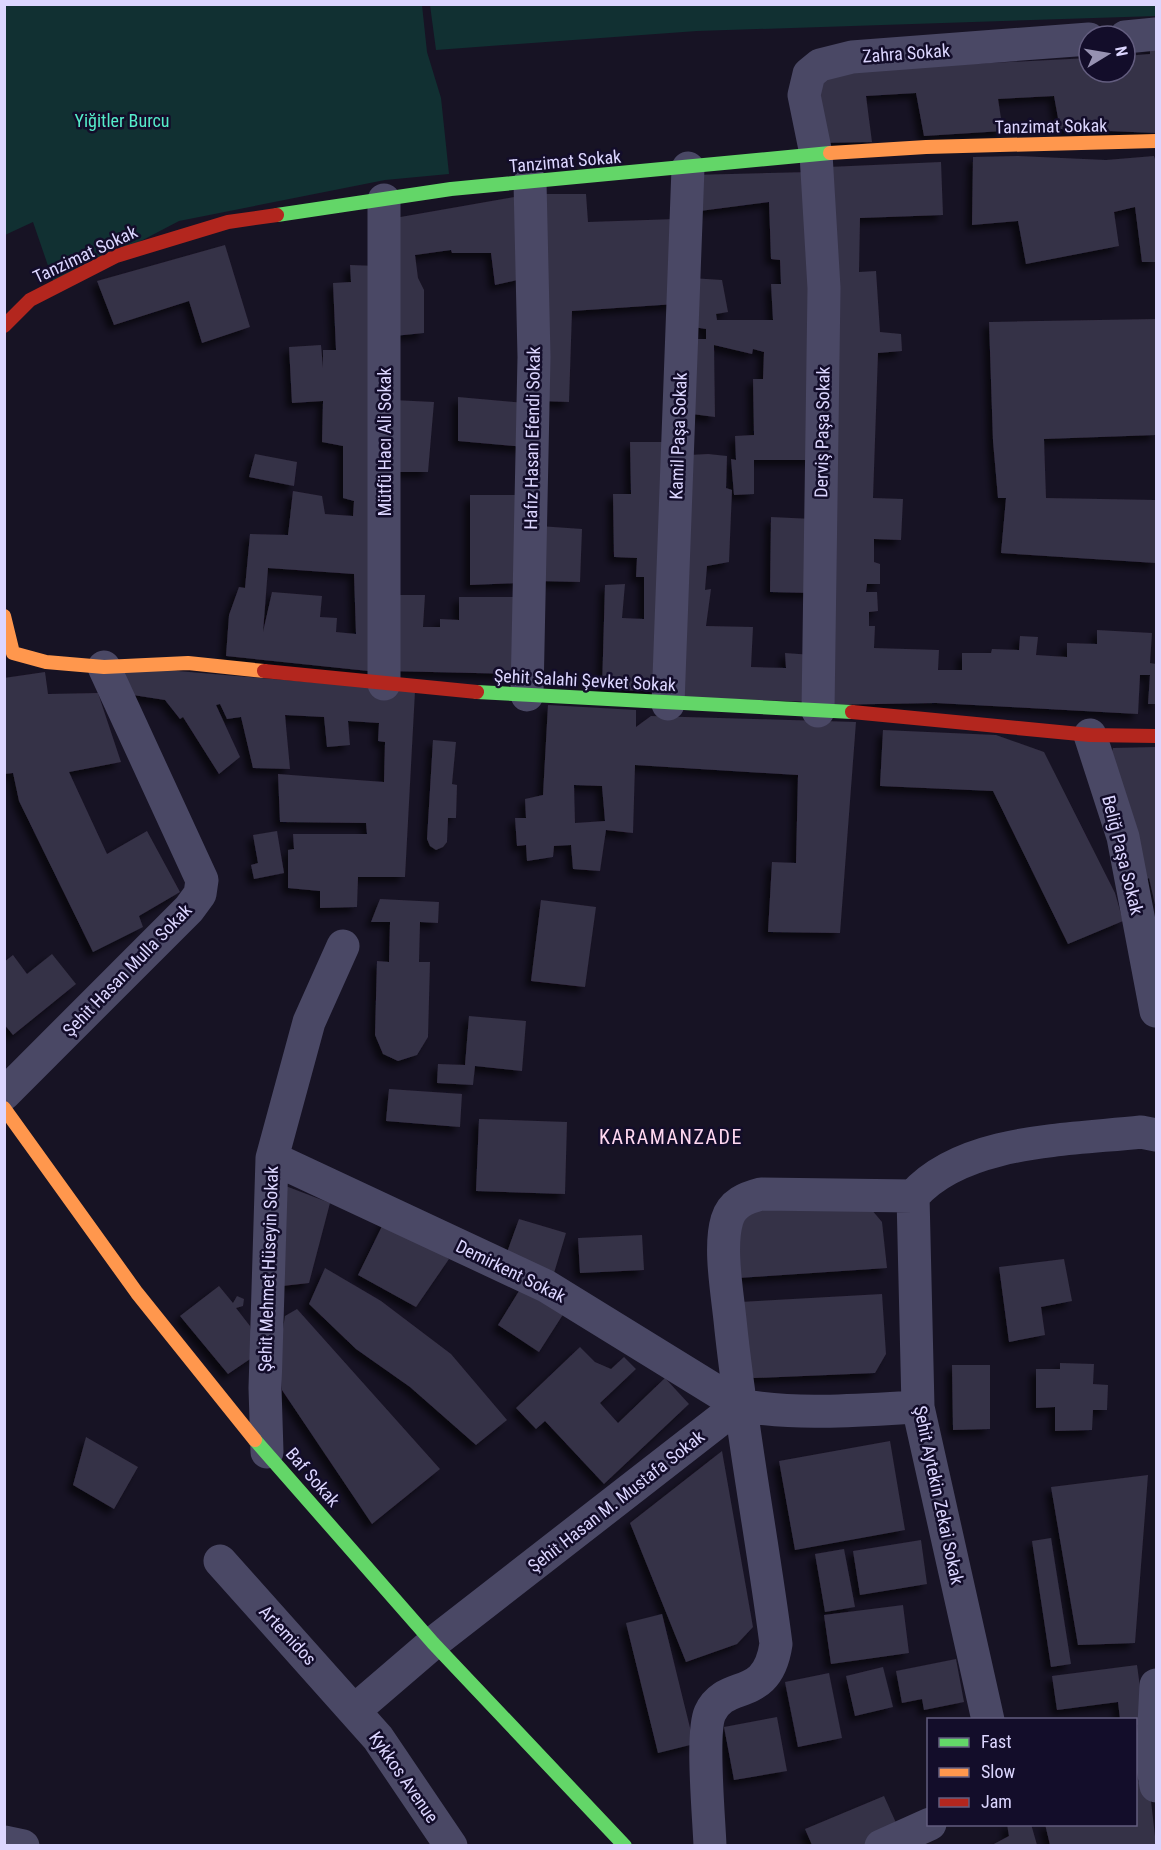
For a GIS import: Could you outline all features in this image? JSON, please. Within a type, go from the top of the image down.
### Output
[{"type":"street","points":[[1137,36],[1156,34]]},
{"type":"street","name":"Zahra Sokak","points":[[816,154],[804,95],[809,74],[820,65],[852,57],[1077,40]]},
{"type":"street","name":"Tanzimat Sokak","points":[[4,326],[30,300],[116,256],[152,243],[228,222],[451,189],[816,154],[926,147],[1156,141]]},
{"type":"street","name":"Derviş Paşa Sokak","points":[[816,154],[824,288],[818,711]]},
{"type":"street","name":"Kamil Paşa Sokak","points":[[668,704],[688,168]]},
{"type":"street","name":"Hafız Hasan Efendi Sokak","points":[[527,695],[534,357],[530,182]]},
{"type":"street","name":"Mütfü Hacı Ali Sokak","points":[[384,200],[384,684]]},
{"type":"street","name":"Şehit Salahi Şevket Sokak","points":[[4,616],[13,653],[46,662],[104,667],[188,663],[384,684],[527,695],[876,713],[1089,735],[1156,736]]},
{"type":"street","name":"Şehit Hasan Mulla Sokak","points":[[4,1094],[189,909],[200,894],[202,880],[104,667]]},
{"type":"street","name":"Beliğ Paşa Sokak","points":[[1089,735],[1123,837],[1156,1011]]},
{"type":"street","name":"Şehit Mehmet Hüseyin Sokak","points":[[267,1452],[264,1388],[272,1158],[309,1022],[343,946]]},
{"type":"street","name":"Baf Sokak","points":[[4,1108],[136,1293],[228,1409],[433,1643],[624,1845]]},
{"type":"street","points":[[710,1845],[706,1727],[710,1714],[719,1701],[728,1695],[759,1682],[770,1665],[776,1644],[739,1406],[724,1239],[728,1217],[740,1200],[761,1194],[913,1196],[933,1176],[969,1157],[1005,1148],[1141,1132],[1156,1135]]},
{"type":"street","name":"Demirkent Sokak","points":[[272,1158],[546,1286],[739,1406]]},
{"type":"street","name":"Şehit Aytekin Zekai Sokak","points":[[913,1196],[918,1407],[988,1718]]},
{"type":"street","points":[[739,1406],[764,1410],[833,1412],[918,1407]]},
{"type":"street","name":"Şehit Hasan M. Mustafa Sokak","points":[[355,1710],[433,1643],[739,1406]]},
{"type":"street","name":"Artemidos","points":[[220,1561],[355,1710]]},
{"type":"street","points":[[1150,1770],[1156,1685]]},
{"type":"street","name":"Kykkos Avenue","points":[[355,1710],[378,1738],[450,1845]]},
{"type":"street","points":[[881,1845],[927,1825]]},
{"type":"street","points":[[4,1842],[23,1845]]},
{"type":"green space","points":[[1156,4],[1156,16],[697,31],[436,50],[430,5]]},
{"type":"green space","name":"Yiğitler Burcu","points":[[4,5],[422,5],[427,52],[441,98],[449,174],[385,180],[179,221],[55,286],[33,222],[5,235]]},
{"type":"building","points":[[1150,45],[1156,45],[1156,133],[1060,129],[1054,96],[998,99],[1003,131],[924,136],[916,93],[866,96],[872,142],[818,143],[812,92],[831,71],[1077,59],[1077,84],[1137,84],[1137,55],[1150,54]]},
{"type":"building","points":[[1018,156],[1106,160],[1154,156],[1156,162],[1156,262],[1142,262],[1135,207],[1114,212],[1119,246],[1026,264],[1018,221],[972,225],[973,157]]},
{"type":"building","points":[[941,162],[943,215],[860,218],[859,272],[876,271],[880,332],[901,334],[902,351],[878,353],[873,498],[903,499],[901,540],[874,539],[874,562],[880,564],[880,584],[867,584],[866,592],[877,592],[878,611],[869,612],[869,626],[875,626],[874,648],[939,650],[938,670],[962,670],[962,653],[991,653],[992,649],[1019,650],[1020,636],[1038,637],[1036,655],[1067,657],[1067,643],[1097,644],[1097,630],[1152,633],[1150,663],[1156,664],[1156,704],[1148,704],[1150,675],[1140,675],[1138,714],[936,703],[822,705],[828,167]]},
{"type":"building","points":[[811,172],[813,460],[754,460],[754,494],[734,495],[731,459],[736,460],[735,436],[754,435],[753,379],[763,379],[764,352],[753,349],[752,354],[714,345],[715,417],[692,414],[690,339],[706,339],[706,329],[693,327],[691,278],[722,280],[728,312],[716,314],[717,320],[773,320],[771,284],[781,284],[780,260],[771,259],[769,202],[692,212],[691,175]]},
{"type":"building","points":[[534,194],[586,194],[588,222],[676,219],[676,304],[572,311],[569,402],[541,401]]},
{"type":"building","points":[[520,196],[522,279],[495,285],[491,253],[452,253],[451,250],[415,255],[418,278],[424,290],[424,333],[394,336],[389,219]]},
{"type":"building","points":[[225,245],[250,327],[202,343],[189,301],[114,325],[97,281]]},
{"type":"building","points":[[350,265],[378,266],[378,672],[226,656],[229,615],[239,587],[245,588],[250,534],[288,535],[293,491],[322,496],[325,514],[353,516],[354,501],[343,498],[343,446],[322,442],[323,401],[292,403],[289,347],[321,345],[323,368],[323,350],[336,350],[333,283],[351,282]],"holes":[[[268,568],[354,574],[356,634],[336,632],[337,618],[320,617],[322,596],[272,592],[263,632]]]},
{"type":"building","points":[[1156,319],[1156,435],[1044,439],[1046,498],[1156,500],[1156,563],[1001,553],[1006,498],[998,498],[993,441],[989,322]]},
{"type":"building","points":[[458,397],[525,403],[525,447],[458,441]]},
{"type":"building","points":[[393,400],[434,402],[428,472],[391,472]]},
{"type":"building","points":[[630,442],[673,442],[664,692],[602,689],[605,585],[625,584],[622,618],[644,619],[644,577],[636,577],[637,558],[614,557],[613,494],[631,494]]},
{"type":"building","points":[[255,454],[297,462],[294,486],[249,477]]},
{"type":"building","points":[[689,455],[727,456],[726,488],[732,490],[729,562],[707,566],[705,590],[711,589],[706,626],[753,627],[751,667],[786,668],[785,653],[813,655],[814,702],[676,697]]},
{"type":"building","points":[[470,495],[519,495],[518,583],[470,585]]},
{"type":"building","points":[[771,517],[813,519],[812,593],[770,592]]},
{"type":"building","points":[[539,526],[582,529],[580,582],[538,581]]},
{"type":"building","points":[[387,595],[425,595],[423,627],[440,627],[440,619],[459,620],[459,597],[515,597],[517,674],[388,671]]},
{"type":"building","points":[[119,666],[415,691],[405,877],[358,877],[357,907],[320,908],[320,891],[288,888],[288,850],[294,849],[293,834],[367,834],[366,823],[280,822],[278,774],[384,782],[385,742],[378,741],[379,723],[348,721],[350,745],[327,747],[324,717],[285,715],[290,769],[253,768],[241,717],[227,719],[220,704],[216,705],[240,757],[219,774],[183,717],[180,719],[165,700],[120,693]]},
{"type":"building","points":[[45,672],[48,694],[98,693],[121,762],[69,772],[107,854],[147,831],[180,892],[139,916],[143,927],[93,952],[19,801],[13,773],[4,774],[4,678]]},
{"type":"building","points":[[548,705],[636,710],[636,727],[651,716],[856,722],[840,933],[768,932],[772,862],[796,863],[798,775],[635,765],[633,833],[606,830],[600,871],[573,869],[571,845],[554,846],[553,857],[527,861],[526,845],[517,846],[515,818],[526,818],[525,799],[543,795]],"holes":[[[574,785],[602,786],[605,821],[575,823]]]},
{"type":"building","points":[[883,730],[996,735],[1044,752],[1115,893],[1123,921],[1068,944],[993,791],[880,786]]},
{"type":"building","points":[[433,740],[456,742],[452,784],[457,785],[456,818],[448,818],[447,842],[436,850],[430,846],[427,839]]},
{"type":"building","points":[[1156,747],[1156,909],[1149,878],[1145,880],[1111,755],[1113,748]]},
{"type":"building","points":[[277,831],[284,873],[254,879],[251,865],[258,863],[253,835]]},
{"type":"building","points":[[380,899],[439,902],[438,923],[420,922],[419,962],[430,962],[428,1037],[417,1055],[398,1061],[383,1054],[375,1035],[377,961],[389,962],[390,922],[371,922]]},
{"type":"building","points":[[541,900],[596,907],[585,987],[531,981]]},
{"type":"building","points":[[52,954],[76,984],[13,1035],[4,1024],[4,962],[13,955],[27,974]]},
{"type":"building","points":[[469,1016],[526,1021],[522,1071],[475,1066],[473,1085],[437,1083],[438,1064],[465,1065]]},
{"type":"building","points":[[389,1089],[462,1094],[460,1127],[386,1121]]},
{"type":"building","points":[[479,1119],[567,1122],[565,1194],[476,1191]]},
{"type":"building","points":[[283,1185],[330,1203],[309,1283],[282,1286]]},
{"type":"building","points":[[871,1209],[882,1222],[887,1268],[738,1278],[741,1210]]},
{"type":"building","points":[[386,1218],[449,1259],[416,1307],[358,1275]]},
{"type":"building","points":[[519,1219],[566,1233],[554,1273],[506,1255]]},
{"type":"building","points":[[642,1235],[644,1270],[580,1273],[578,1238]]},
{"type":"building","points":[[1064,1259],[1072,1301],[1041,1307],[1045,1335],[1009,1342],[999,1267]]},
{"type":"building","points":[[325,1268],[381,1301],[451,1354],[507,1420],[476,1445],[410,1387],[356,1349],[309,1304]]},
{"type":"building","points":[[219,1286],[233,1303],[237,1296],[244,1299],[243,1306],[236,1308],[250,1326],[256,1355],[228,1374],[180,1316]]},
{"type":"building","points":[[522,1286],[564,1313],[539,1352],[498,1325]]},
{"type":"building","points":[[882,1294],[886,1354],[875,1373],[754,1378],[748,1375],[740,1302]]},
{"type":"building","points":[[297,1309],[440,1469],[372,1524],[282,1390],[280,1348],[285,1316]]},
{"type":"building","points":[[580,1347],[595,1362],[611,1369],[624,1357],[636,1369],[600,1403],[618,1423],[665,1378],[689,1404],[604,1484],[545,1421],[536,1429],[516,1408]]},
{"type":"building","points":[[1060,1363],[1094,1364],[1093,1384],[1108,1385],[1107,1410],[1093,1410],[1092,1430],[1055,1431],[1055,1407],[1036,1408],[1036,1369],[1060,1369]]},
{"type":"building","points":[[952,1365],[990,1365],[990,1429],[953,1430]]},
{"type":"building","points":[[86,1437],[138,1467],[114,1509],[73,1485]]},
{"type":"building","points":[[890,1441],[905,1530],[795,1550],[779,1461]]},
{"type":"building","points":[[722,1451],[753,1627],[737,1644],[686,1662],[630,1523]]},
{"type":"building","points":[[1148,1475],[1135,1643],[1078,1645],[1051,1487]]},
{"type":"building","points":[[1051,1538],[1071,1664],[1051,1667],[1032,1541]]},
{"type":"building","points":[[921,1540],[927,1584],[860,1595],[853,1551]]},
{"type":"building","points":[[844,1549],[855,1607],[825,1612],[815,1554]]},
{"type":"building","points":[[903,1605],[909,1653],[831,1664],[824,1615]]},
{"type":"building","points":[[662,1614],[694,1744],[658,1753],[626,1623]]},
{"type":"building","points":[[956,1659],[964,1702],[924,1710],[922,1699],[902,1703],[896,1671]]},
{"type":"building","points":[[1137,1665],[1145,1724],[1137,1725],[1137,1718],[1120,1718],[1118,1702],[1057,1710],[1052,1676]]},
{"type":"building","points":[[883,1667],[893,1707],[855,1716],[846,1676]]},
{"type":"building","points":[[829,1673],[842,1738],[798,1747],[785,1682]]},
{"type":"building","points":[[777,1717],[787,1771],[734,1780],[724,1727]]},
{"type":"building","points":[[1137,1780],[1151,1801],[1156,1845],[1050,1845],[1045,1826],[1137,1826]]},
{"type":"building","points":[[884,1796],[901,1834],[873,1845],[812,1845],[805,1829]]},
{"type":"building","points":[[1007,1826],[1032,1826],[1037,1845],[992,1845],[1009,1836]]},
{"type":"traffic: fast","points":[[277,215],[451,189],[830,153]]},
{"type":"traffic: fast","points":[[477,692],[852,712]]},
{"type":"traffic: fast","points":[[255,1440],[433,1643],[625,1846]]},
{"type":"traffic: slow","points":[[830,153],[926,147],[1156,141]]},
{"type":"traffic: slow","points":[[4,616],[13,653],[46,662],[104,667],[188,663],[264,671]]},
{"type":"traffic: slow","points":[[4,1108],[137,1293],[255,1440]]},
{"type":"traffic: jam","points":[[4,326],[30,300],[116,256],[228,222],[277,215]]},
{"type":"traffic: jam","points":[[264,671],[477,692]]},
{"type":"traffic: jam","points":[[852,712],[1090,735],[1156,736]]},
{"type":"district","name":"KARAMANZADE","points":[[671,1137]]}]
